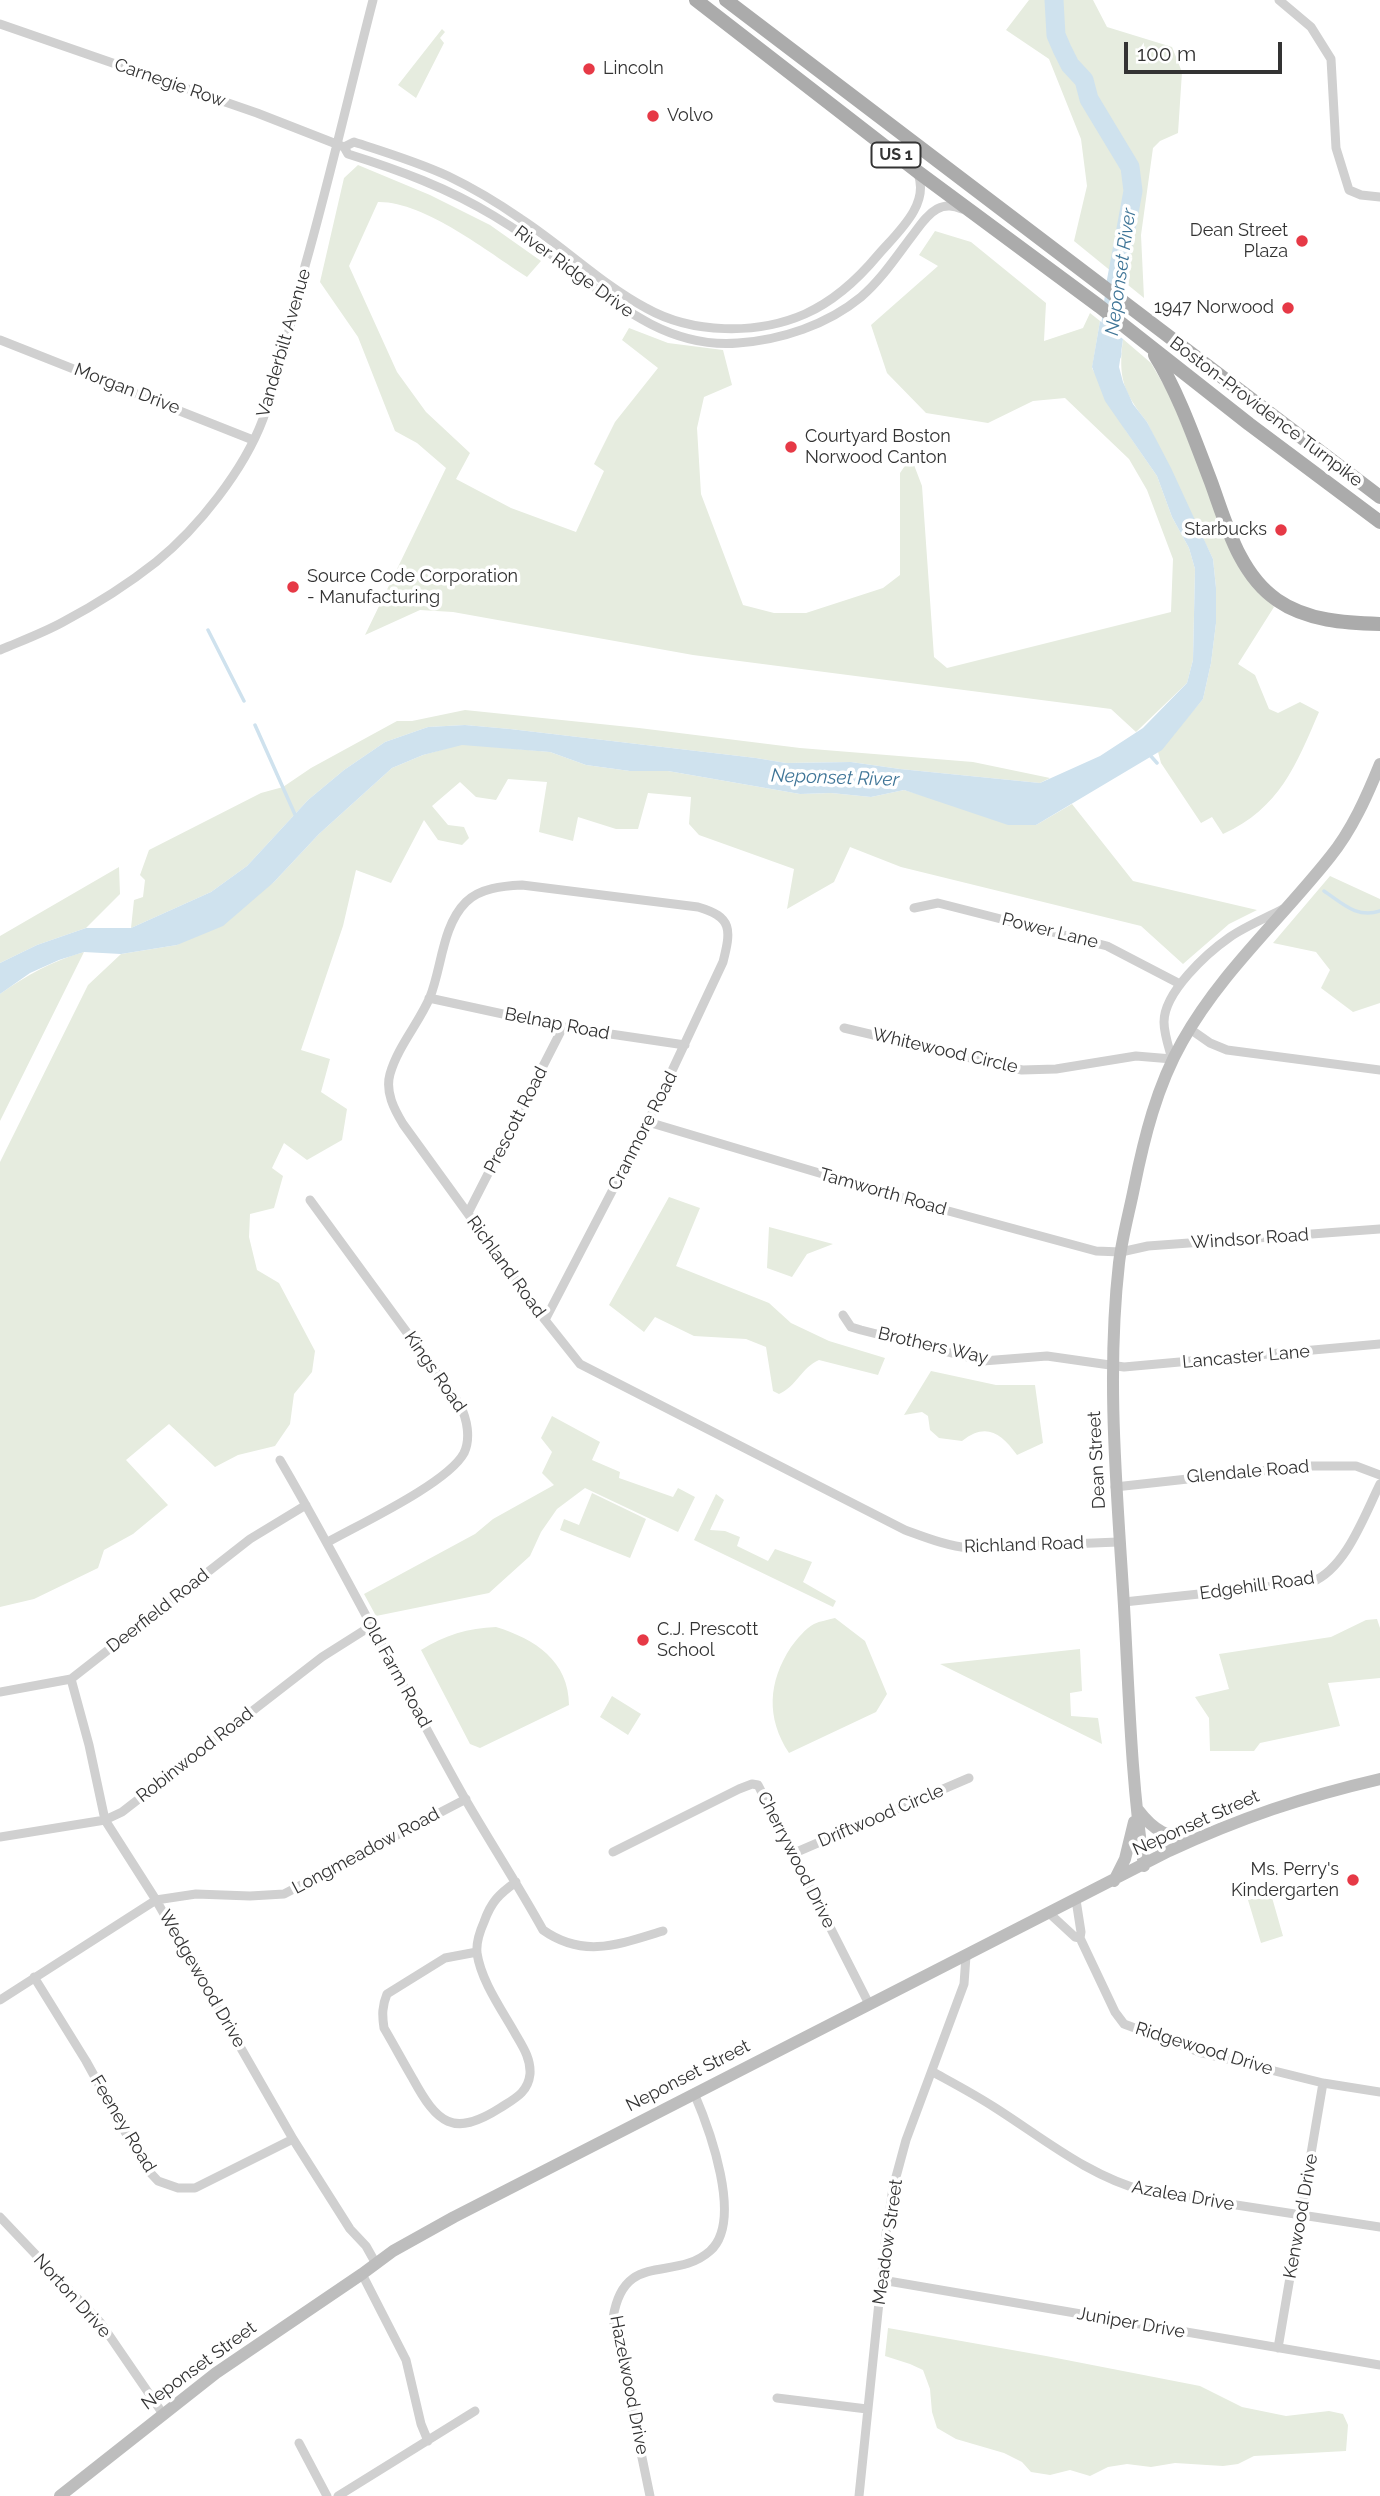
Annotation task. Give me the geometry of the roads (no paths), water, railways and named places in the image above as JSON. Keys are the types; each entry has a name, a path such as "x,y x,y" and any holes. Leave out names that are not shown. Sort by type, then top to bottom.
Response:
{"main road":[{"name":"Boston-Providence Turnpike","path":"696,0 1380,522"},
{"name":"Boston-Providence Turnpike","path":"726,0 1380,497"},
{"path":"1150,348 1170,381 1245,566 1277,600 1298,611 1328,620 1380,624"},
{"path":"1354,478 1374,481 1380,479"},
{"name":"Dean Street","path":"1144,1866 1136,1807 1112,1420 1112,1365 1121,1252 1151,1115 1172,1059 1224,979 1331,856 1359,811 1380,764"},
{"name":"Neponset Street","path":"61,2496 163,2414 241,2356 362,2274 375,2262 509,2188 1199,1838 1281,1805 1380,1779"},
{"path":"1136,1807 1149,1826 1161,1832 1182,1838 1199,1838"},
{"path":"1114,1881 1127,1852 1136,1807"}],"street":[{"name":"Vanderbilt Avenue","path":"0,650 61,623 104,598 156,562 181,539 212,503 253,440 272,389 341,146 373,0"},
{"path":"1279,0 1311,27 1331,59 1336,148 1349,190 1361,195 1380,197"},
{"name":"Carnegie Row","path":"0,24 257,113 341,146"},
{"name":"River Ridge Drive","path":"918,172 922,183 914,210 871,263 839,294 805,314 774,324 753,328 711,328 662,316 647,309 522,219 449,176 354,142 341,146 348,154 432,183 492,215 545,250 638,319 681,336 706,342 736,344 780,337 804,329 859,298 877,281 931,213 949,206 976,216"},
{"name":"Morgan Drive","path":"0,340 253,440"},
{"name":"Richland Road","path":"728,936 726,923 717,912 698,907 522,885 502,886 484,891 467,900 452,923 429,998 390,1074 392,1106 545,1320 580,1364 905,1530 934,1541 970,1548 1118,1542"},
{"name":"Power Lane","path":"914,908 938,903 1107,946 1180,984"},
{"name":"Dean Street","path":"1172,1059 1164,1022 1166,1009 1180,984 1204,958 1231,936 1287,907"},
{"name":"Cranmore Road","path":"545,1320 685,1045 723,962 728,936"},
{"name":"Belnap Road","path":"429,998 563,1027 685,1045"},
{"name":"Prescott Road","path":"468,1213 563,1027"},
{"name":"Whitewood Circle","path":"844,1028 1022,1070 1056,1069 1136,1056 1172,1059"},
{"path":"1190,1029 1210,1043 1227,1050 1380,1070"},
{"name":"Tamworth Road","path":"648,1122 1033,1236 1096,1251 1121,1252"},
{"name":"Kings Road","path":"310,1200 460,1405 467,1420 467,1443 452,1468 328,1542"},
{"name":"Windsor Road","path":"1121,1252 1148,1246 1380,1229"},
{"name":"Brothers Way","path":"843,1315 851,1327 983,1362 1047,1356 1112,1365"},
{"name":"Lancaster Lane","path":"1112,1365 1136,1367 1380,1344"},
{"name":"Old Farm Road","path":"280,1460 328,1542 370,1626 466,1799 543,1930 558,1941 583,1948 599,1947 663,1931"},
{"name":"Glendale Road","path":"1115,1487 1306,1466 1356,1466 1380,1475"},
{"name":"Edgehill Road","path":"1124,1602 1312,1582 1326,1577 1346,1551 1380,1484"},
{"name":"Deerfield Road","path":"0,1692 71,1679 250,1539 306,1505"},
{"name":"Robinwood Road","path":"0,1837 105,1820 122,1812 322,1657 370,1626"},
{"name":"Wedgewood Drive","path":"71,1679 105,1820 156,1900 293,2138 350,2229 366,2246 375,2262"},
{"name":"Driftwood Circle","path":"792,1853 969,1778"},
{"name":"Cherrywood Drive","path":"613,1852 752,1784 758,1785 869,2004"},
{"name":"Longmeadow Road","path":"0,2000 156,1900 196,1894 284,1894 466,1799"},
{"path":"477,1952 445,1958 387,1994 382,2015 384,2028 426,2103 442,2119 453,2123 465,2124 484,2118 521,2095 526,2089 530,2074 527,2056 484,1975 477,1952 489,1906 497,1895 516,1882"},
{"name":"Ridgewood Drive","path":"1076,1900 1080,1938 1115,2012 1124,2024 1202,2053 1323,2084 1380,2092"},
{"name":"Ridgewood Drive","path":"1049,1913 1075,1937 1080,1938"},
{"name":"Meadow Street","path":"859,2496 893,2188 906,2140 964,1983 966,1956"},
{"name":"Feeney Road","path":"34,1977 79,2049 144,2166 158,2181 178,2188 195,2188 293,2138"},
{"name":"Azalea Drive","path":"933,2072 993,2106 1069,2158 1118,2184 1145,2191 1380,2227"},
{"name":"Kenwood Drive","path":"1278,2348 1323,2084"},
{"name":"Hazelwood Drive","path":"650,2496 613,2318 615,2300 623,2287 635,2277 654,2269 691,2262 709,2253 718,2243 724,2227 725,2212 718,2168 708,2127 694,2093"},
{"name":"Norton Drive","path":"0,2217 100,2322 163,2414"},
{"path":"362,2274 406,2360 421,2424 428,2441"},
{"name":"Juniper Drive","path":"882,2280 1380,2365"},
{"path":"777,2398 867,2409"},
{"path":"338,2496 475,2411"},
{"path":"299,2443 327,2496"}],"water":[{"path":"1100,321 1123,339 1119,367 1123,382 1171,468 1213,559 1216,623 1203,699 1162,750 1036,825 1008,825 904,790 871,797 831,793 800,794 668,771 630,771 586,765 550,752 462,745 423,755 392,768 319,834 274,882 223,926 177,945 121,954 84,952 30,973 0,994 0,963 37,945 86,928 131,928 211,892 247,866 308,800 344,770 385,742 428,727 465,725 510,729 786,763 851,762 1040,783 1100,756 1143,728 1187,683 1193,660 1195,569 1189,548 1172,517 1157,476 1105,401 1092,367"}],"waterway":[{"name":"Neponset River","path":"1054,0 1056,35 1062,49 1070,65 1084,80 1089,99 1130,167 1133,191 1116,283 1110,331 1112,354"},
{"path":"208,630 244,701"},
{"path":"255,725 297,819"},
{"path":"1149,754 1157,763"},
{"path":"1324,891 1357,911 1380,911"}],"place":[{"name":"Lincoln","path":"589,69"},
{"name":"Volvo","path":"653,116"},
{"name":"Dean Street Plaza","path":"1302,241"},
{"name":"1947 Norwood","path":"1288,308"},
{"name":"Courtyard Boston Norwood Canton","path":"791,447"},
{"name":"Starbucks","path":"1281,530"},
{"name":"Source Code Corporation - Manufacturing","path":"293,587"},
{"name":"C.J. Prescott School","path":"643,1640"},
{"name":"Ms. Perry's Kindergarten","path":"1353,1880"}]}
